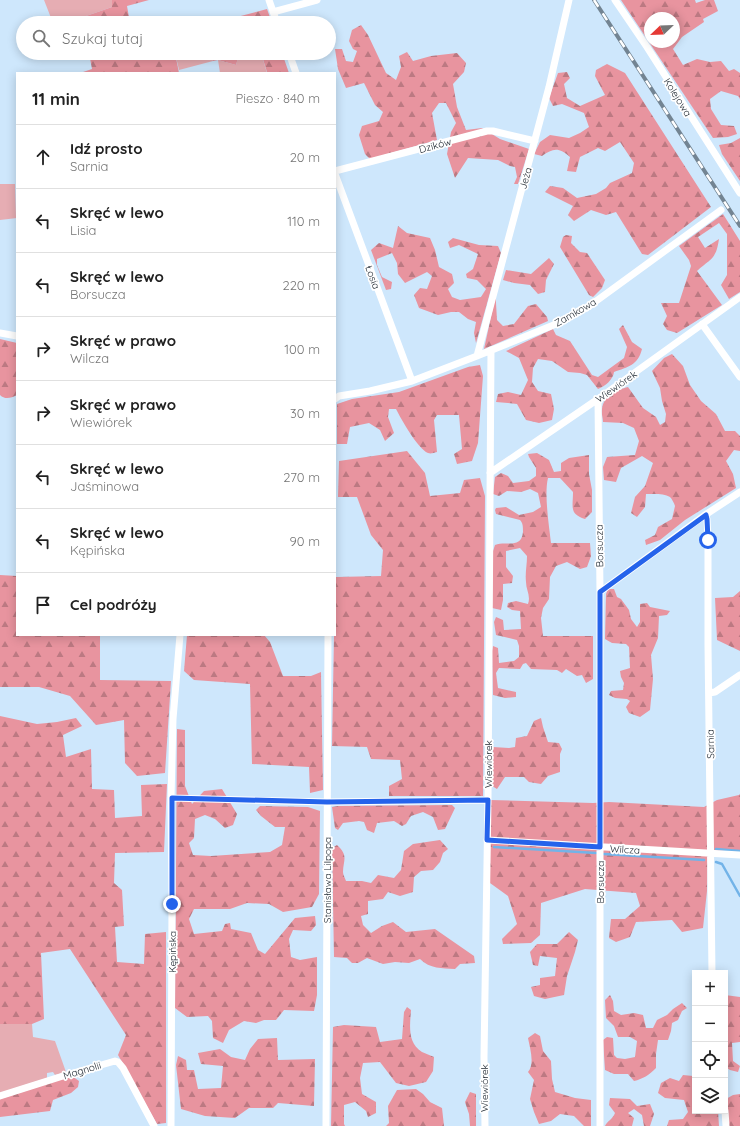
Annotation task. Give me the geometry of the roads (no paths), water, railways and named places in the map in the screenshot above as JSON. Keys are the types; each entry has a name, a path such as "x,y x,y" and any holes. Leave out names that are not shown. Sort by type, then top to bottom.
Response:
{"street":[{"path":"269,0 274,16"},
{"path":"273,12 317,0"},
{"name":"Jeża","path":"477,356 549,87 569,0"},
{"name":"Kolejowa","path":"615,0 647,47 740,194"},
{"path":"291,60 296,72"},
{"name":"Dzików","path":"336,173 488,131 534,141"},
{"name":"Łosia","path":"336,176 412,380"},
{"name":"Zamkowa","path":"412,380 477,356 561,322 588,307 721,210"},
{"name":"Wiewiórek","path":"490,473 598,399 740,297"},
{"path":"702,324 740,377"},
{"path":"0,333 16,336"},
{"name":"Wiewiórek","path":"484,1126 491,350"},
{"path":"336,398 339,396 370,391 412,380"},
{"name":"Borsucza","path":"598,399 600,592 600,1126"},
{"path":"600,592 740,492"},
{"name":"Sarnia","path":"706,515 708,540 712,970"},
{"name":"Kępińska","path":"171,1126 173,719 180,636"},
{"name":"Stanisława Lilpopa","path":"326,1126 328,636"},
{"path":"709,693 715,692 740,675"},
{"path":"172,798 327,802 488,800"},
{"name":"Wilcza","path":"487,840 740,855"},
{"name":"Magnolii","path":"0,1096 115,1061 118,1062 123,1068 154,1126"},
{"path":"725,1114 726,1126"}],"waterway":[{"path":"494,847 596,853"},
{"path":"716,849 740,851"},
{"path":"604,854 704,860"},
{"path":"716,862 722,864 740,896"}],"railway":[{"path":"594,0 740,226"}]}
